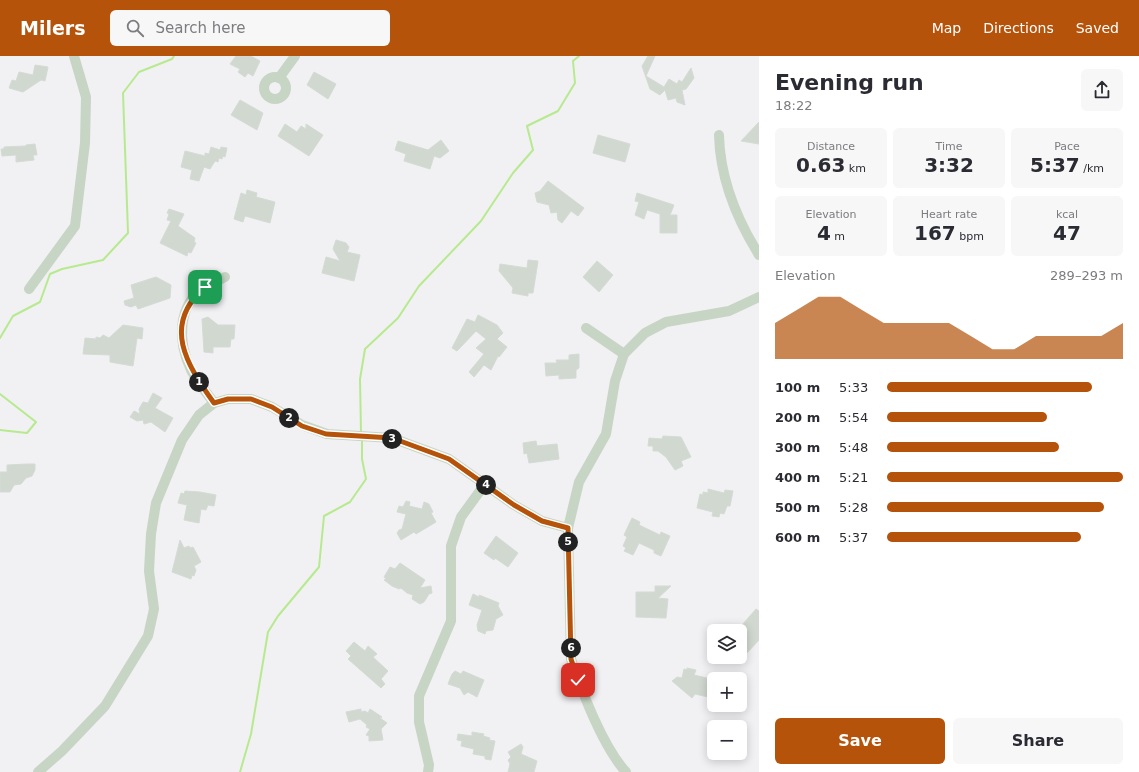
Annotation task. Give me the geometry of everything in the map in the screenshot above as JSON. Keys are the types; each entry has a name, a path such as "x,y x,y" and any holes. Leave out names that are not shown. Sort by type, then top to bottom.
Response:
{"street":[{"path":"29,289 75,226 85,143 86,97 74,56"},
{"path":"279,78 294,56"},
{"path":"720,135 720,156 728,193 743,230 759,255"},
{"path":"214,403 192,371 183,346 182,327 184,314 198,293 205,287 225,277"},
{"path":"626,772 612,754 578,680 571,659 568,528 579,482 606,434 615,381 624,354 645,333 666,322 729,311 759,297"},
{"path":"586,328 624,354"},
{"path":"38,772 62,751 105,706 148,636 154,609 149,571 151,534 156,503 182,440 199,415 214,403 228,399 251,399 272,407 302,426 326,434 392,438 449,459 542,521 568,528"},
{"path":"428,772 428,765 419,722 419,696 451,621 451,546 461,517 485,484"}],"building":[{"path":"236,56 251,56 260,61 253,76 248,73 245,77 238,72 240,69 230,64"},
{"path":"648,56 655,56 646,76 664,87 669,79 677,84 679,80 682,82 691,68 694,78 686,89 682,90 685,105 677,102 676,98 668,100 665,90 660,95 650,89 642,66"},
{"path":"35,65 48,67 45,81 41,80 23,92 9,88 12,80 16,81 19,72 33,75"},
{"path":"314,72 336,84 328,99 307,85"},
{"path":"240,100 263,113 257,130 231,115"},
{"path":"759,122 759,144 741,141"},
{"path":"285,124 297,132 301,126 306,129 306,124 323,135 309,156 278,136"},
{"path":"598,135 630,144 625,162 593,153"},
{"path":"441,140 449,151 440,158 434,156 430,169 404,161 406,154 395,150 398,141 428,150"},
{"path":"35,144 37,155 33,155 34,160 16,162 16,155 2,156 1,149 4,149 4,147"},
{"path":"211,147 220,150 221,147 227,148 225,157 223,156 222,159 219,158 218,162 215,161 210,169 204,167 199,181 190,179 192,170 181,167 185,151 205,156 205,153 209,154"},
{"path":"548,181 584,208 578,216 571,211 562,223 558,220 557,212 551,213 549,205 537,202 535,193 540,191"},
{"path":"247,190 257,193 256,197 275,202 270,223 245,216 243,222 234,219 241,193 246,195"},
{"path":"637,193 674,205 670,215 677,215 677,233 660,233 660,214 647,210 644,219 635,215 639,202 635,201"},
{"path":"169,209 184,214 178,226 195,238 194,242 196,243 191,253 188,252 187,256 160,243 171,221 167,220 169,214 167,213"},
{"path":"336,240 346,243 349,247 347,252 360,255 354,281 322,273 326,257 340,261 333,249"},
{"path":"528,260 538,261 533,293 528,293 528,296 512,293 513,288 499,271 500,264 527,268"},
{"path":"597,261 613,275 599,292 583,277"},
{"path":"156,277 171,285 170,298 138,309 136,305 131,307 125,305 124,301 134,298 131,285"},
{"path":"478,315 497,325 503,333 497,339 507,347 499,357 498,356 491,370 484,365 474,377 469,372 484,354 476,348 486,339 476,331 457,351 452,348 467,319 475,322"},
{"path":"208,317 218,325 235,325 234,339 231,339 230,347 213,347 213,353 204,352 202,319"},
{"path":"123,325 143,328 142,339 137,338 133,366 110,362 110,355 83,354 85,338 96,339 96,337 100,338 103,335 109,338"},
{"path":"579,354 579,368 576,370 576,378 559,379 559,375 546,376 545,363 557,363 556,360 569,360 569,355"},
{"path":"153,393 162,398 155,408 173,418 165,432 151,422 144,424 143,420 137,421 130,417 134,411 140,414 139,409 143,402 148,403"},
{"path":"663,436 681,437 691,457 681,461 683,466 675,470 666,457 658,451 653,451 653,446 648,446 649,438 662,439"},
{"path":"536,441 537,446 557,444 559,459 529,463 527,453 524,454 523,443"},
{"path":"35,464 35,470 32,476 26,478 21,484 14,485 10,492 0,492 0,472 7,472 7,465"},
{"path":"708,489 724,493 725,490 733,491 730,506 727,506 724,514 720,513 719,517 712,516 713,512 697,508 700,494 703,495 703,492 708,493"},
{"path":"185,491 216,495 214,506 208,505 206,510 201,509 199,523 184,520 187,505 178,503 181,493 184,494"},
{"path":"406,501 410,502 409,506 422,509 424,502 429,504 433,512 431,513 436,522 416,534 414,532 401,540 397,533 402,529 406,514 397,512 399,506 403,507"},
{"path":"632,518 640,522 639,525 660,535 661,532 670,536 661,556 654,553 654,550 639,543 633,555 624,551 626,548 623,546 627,537 624,535"},
{"path":"496,536 518,553 508,567 495,558 494,560 484,553"},
{"path":"180,540 184,548 189,546 190,548 193,547 201,562 194,566 196,570 191,579 172,572"},
{"path":"400,563 425,580 420,588 431,586 432,593 429,594 424,602 420,604 412,599 413,595 407,593 401,588 399,589 392,586 384,580 386,579 384,577 390,567 395,569"},
{"path":"655,586 671,586 658,598 668,599 666,618 636,617 636,592 655,592"},
{"path":"473,594 499,603 498,606 503,615 496,619 493,630 486,631 485,634 478,631 477,625 482,610 469,605"},
{"path":"756,609 759,611 759,640 747,653 748,630 747,624 743,624"},
{"path":"354,642 365,651 368,646 377,654 373,657 388,671 381,679 385,684 381,688 348,659 351,656 346,651"},
{"path":"687,668 696,670 694,675 707,678 707,697 695,694 692,698 672,681 677,677 682,678 684,669 687,670"},
{"path":"455,671 461,674 463,671 484,680 477,697 468,692 464,695 460,688 448,684 452,674"},
{"path":"361,709 361,712 365,711 368,713 370,709 382,717 380,718 387,723 381,729 383,740 369,741 369,736 366,735 370,729 366,727 367,725 360,719 349,722 346,712"},
{"path":"472,732 484,734 483,736 490,738 489,740 495,741 491,760 485,759 485,756 473,754 474,749 461,746 462,741 457,740 458,734 472,736"},
{"path":"521,744 523,747 521,754 537,761 534,772 508,772 510,764 508,760 511,757 508,752"}],"waterway":[{"path":"0,338 13,316 40,302 50,274 62,269 103,260 128,233 123,93 139,72 172,59 174,56"},
{"path":"361,432 360,379 365,349 398,318 419,286 481,221 513,173 533,150 527,126 558,111 575,83 573,61 579,56"},
{"path":"0,394 36,422 27,433 0,430"},
{"path":"240,772 251,734 268,632 278,616 319,567 324,516 350,502 366,479 362,459 362,439"}],"route":[{"path":"205,287 191,301 184,314 181,337 192,371 214,403 228,399 251,399 272,407 302,426 326,434 392,438 449,459 514,505 542,521 568,528 571,659 578,680"}]}
